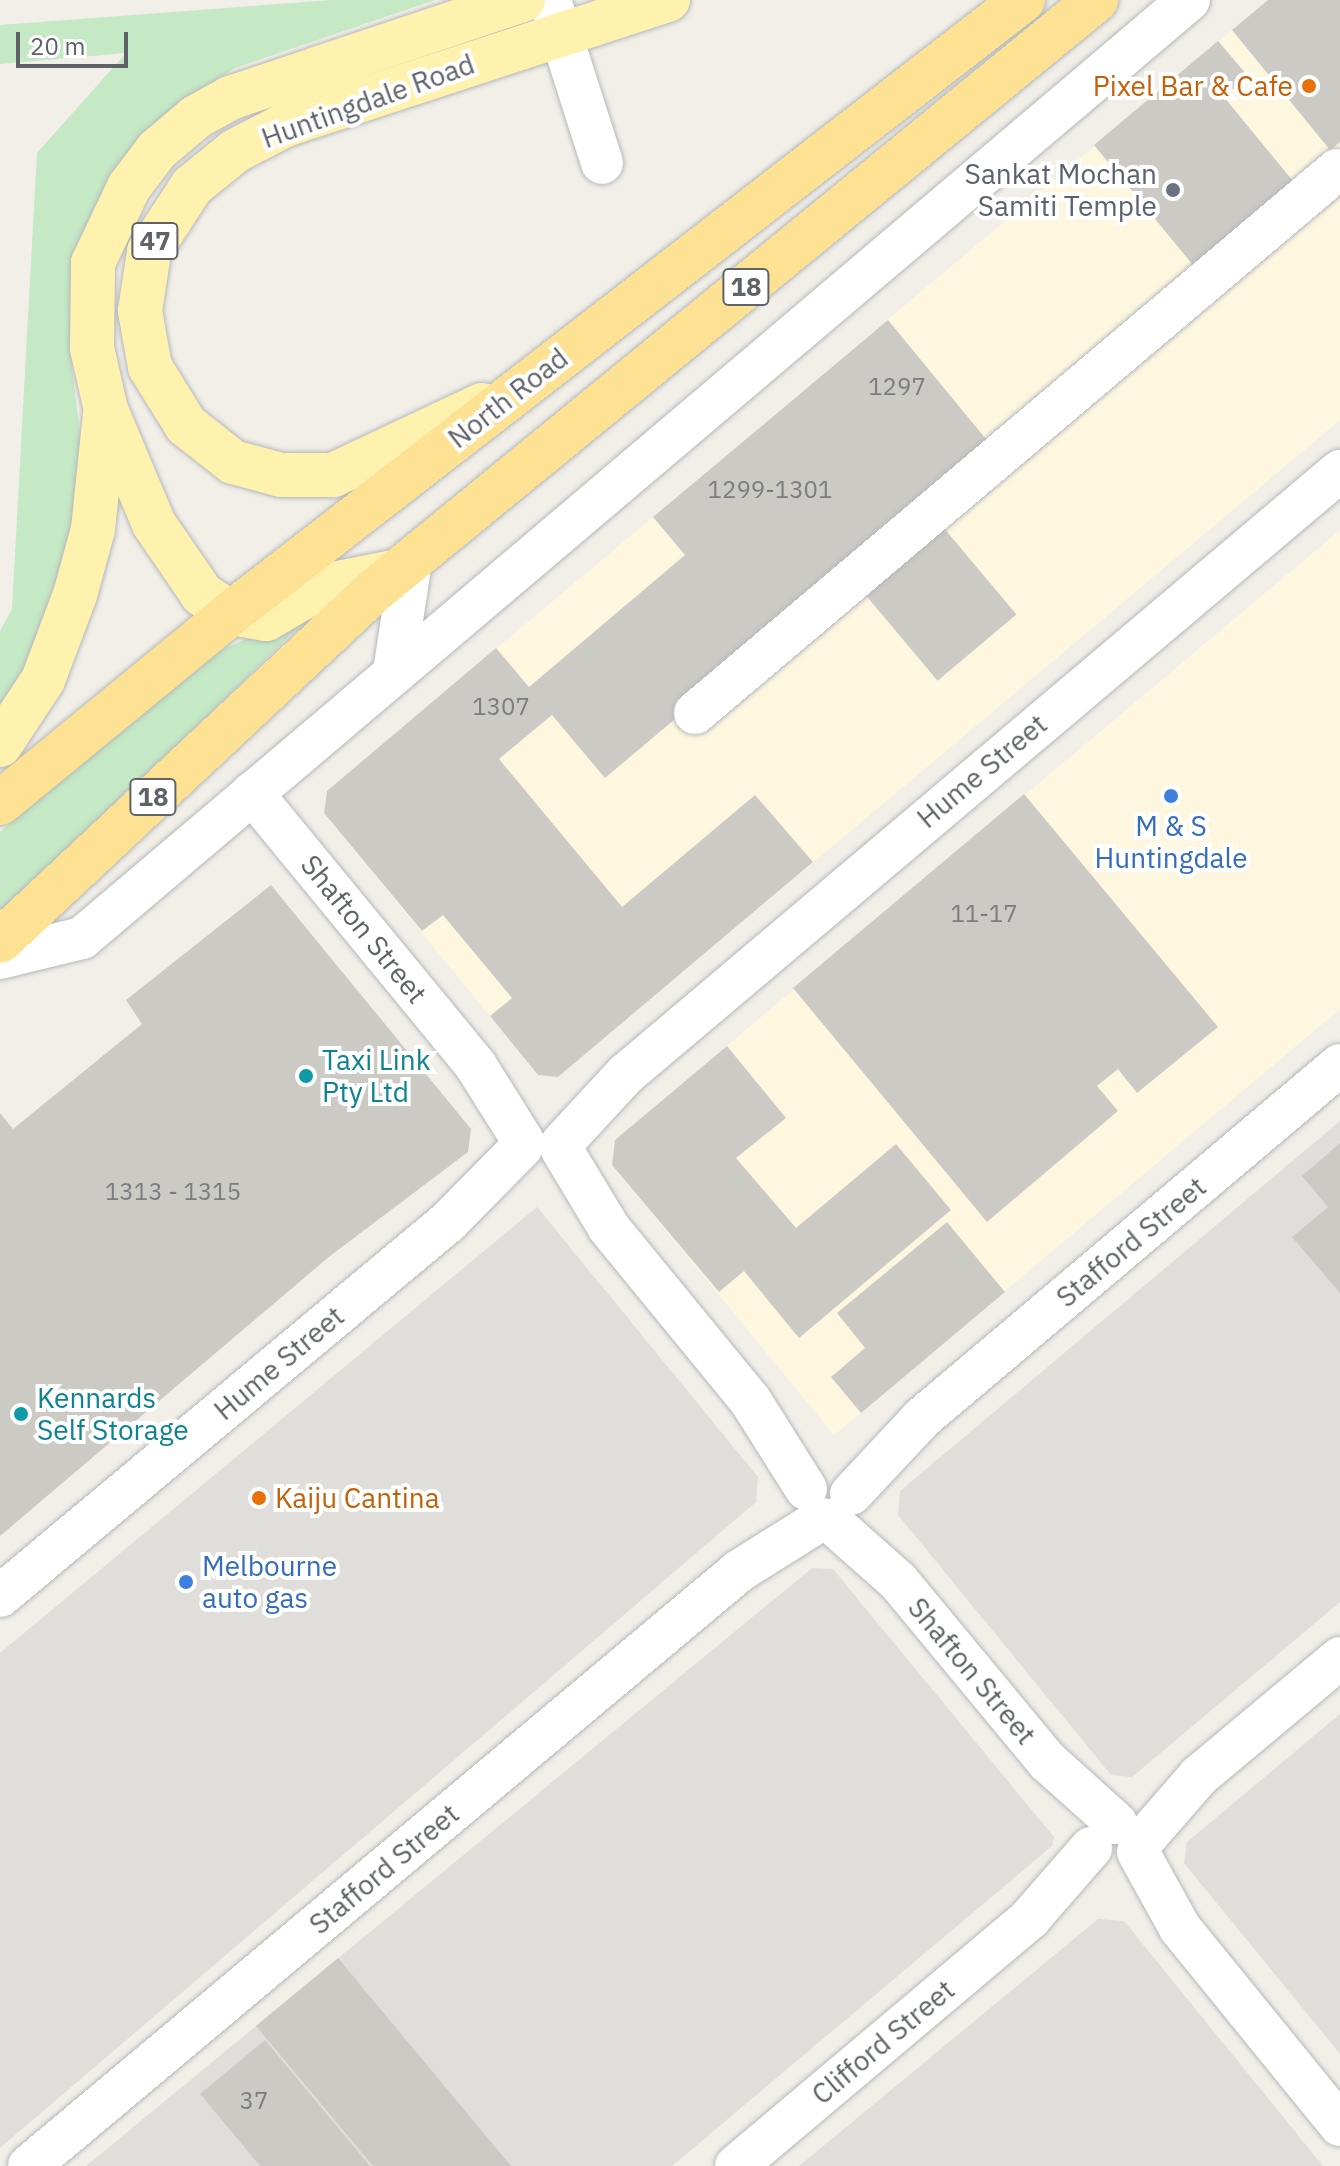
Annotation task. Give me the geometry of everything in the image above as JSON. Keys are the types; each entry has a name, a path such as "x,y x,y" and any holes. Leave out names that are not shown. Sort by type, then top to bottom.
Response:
{"highway":[{"name":"18","path":"0,941 304,651 1088,6"},
{"name":"North Road","path":"0,803 231,613 1011,10"}],"main road":[{"name":"Huntingdale Road","path":"231,613 202,594 165,543 106,410 92,348 93,263 129,187 157,150 230,98 523,0"},
{"name":"Huntingdale Road","path":"532,380 347,471 265,473 211,447 166,399 145,349 141,297 149,252 168,217 192,186 235,151 285,125 556,17 668,0"},
{"path":"0,745 43,680 83,570 106,410"},
{"path":"231,613 266,619 323,586 405,566"}],"street":[{"path":"0,958 82,938 1189,0"},
{"path":"556,17 602,163"},
{"path":"695,713 1339,170"},
{"name":"Hume Street","path":"0,1596 541,1146 1340,471"},
{"path":"394,672 405,566"},
{"name":"Shafton Street","path":"252,793 1047,1761 1338,2121"},
{"name":"Stafford Street","path":"29,2166 1340,1065"},
{"name":"Clifford Street","path":"736,2166 1340,1658"}],"shaded area":[{"path":"1268,0 1340,0 1340,420 558,1077 538,1075 324,813 327,791"},
{"path":"1340,530 1340,1009 834,1435 612,1165 615,1140"},
{"path":"1340,1121 1340,1602 1132,1777 1111,1775 898,1515 900,1491"},
{"path":"537,1207 758,1477 756,1502 0,2148 0,1653"},
{"path":"812,1568 833,1569 1054,1837 1052,1846 672,2166 86,2166"},
{"path":"1340,1714 1340,2054 1184,1863 1187,1842"},
{"path":"1098,1919 1124,1921 1323,2166 799,2166"}],"green space":[{"path":"332,0 435,0 235,68 173,109 74,287 71,359 82,452 73,541 29,665 0,709 0,631 12,609 37,153 126,53 0,64 0,25"},
{"path":"318,608 0,913 0,832 207,656"}],"building":[{"name":"Pixel Bar & Cafe","path":"1268,0 1340,0 1340,142 1330,150 1232,30"},
{"path":"1218,41 1248,76 1224,97 1302,192 1202,276 1094,145"},
{"path":"888,320 995,450 605,778 552,715 499,759 622,907 755,795 813,862 558,1077 538,1075 490,1016 512,998 443,915 422,931 324,813 327,791 496,648 529,687 685,555 653,517"},
{"path":"938,521 1016,614 938,681 859,587"},
{"path":"1024,794 1218,1027 1137,1093 1118,1069 1097,1086 1118,1111 987,1222 793,988"},
{"path":"271,885 471,1129 468,1152 330,1256 0,1536 0,1113 13,1129 142,1024 126,1000"},
{"path":"727,1046 786,1118 736,1158 796,1228 896,1144 951,1210 799,1338 744,1271 719,1292 612,1165 615,1140"},
{"path":"1340,1143 1340,1293 1292,1237 1328,1207 1302,1176"},
{"path":"947,1222 1005,1292 861,1413 831,1377 865,1348 837,1313"},
{"path":"338,1958 511,2166 373,2166 256,2026"},
{"path":"265,2040 370,2166 260,2166 200,2094"}],"place":[{"name":"Pixel Bar & Cafe","path":"1309,86"},
{"name":"Sankat Mochan Samiti Temple","path":"1173,190"},
{"name":"M & S Huntingdale","path":"1171,796"},
{"name":"Taxi Link Pty Ltd","path":"306,1076"},
{"name":"Kennards Self Storage","path":"21,1414"},
{"name":"Kaiju Cantina","path":"259,1498"},
{"name":"Melbourne auto gas","path":"186,1582"}]}
